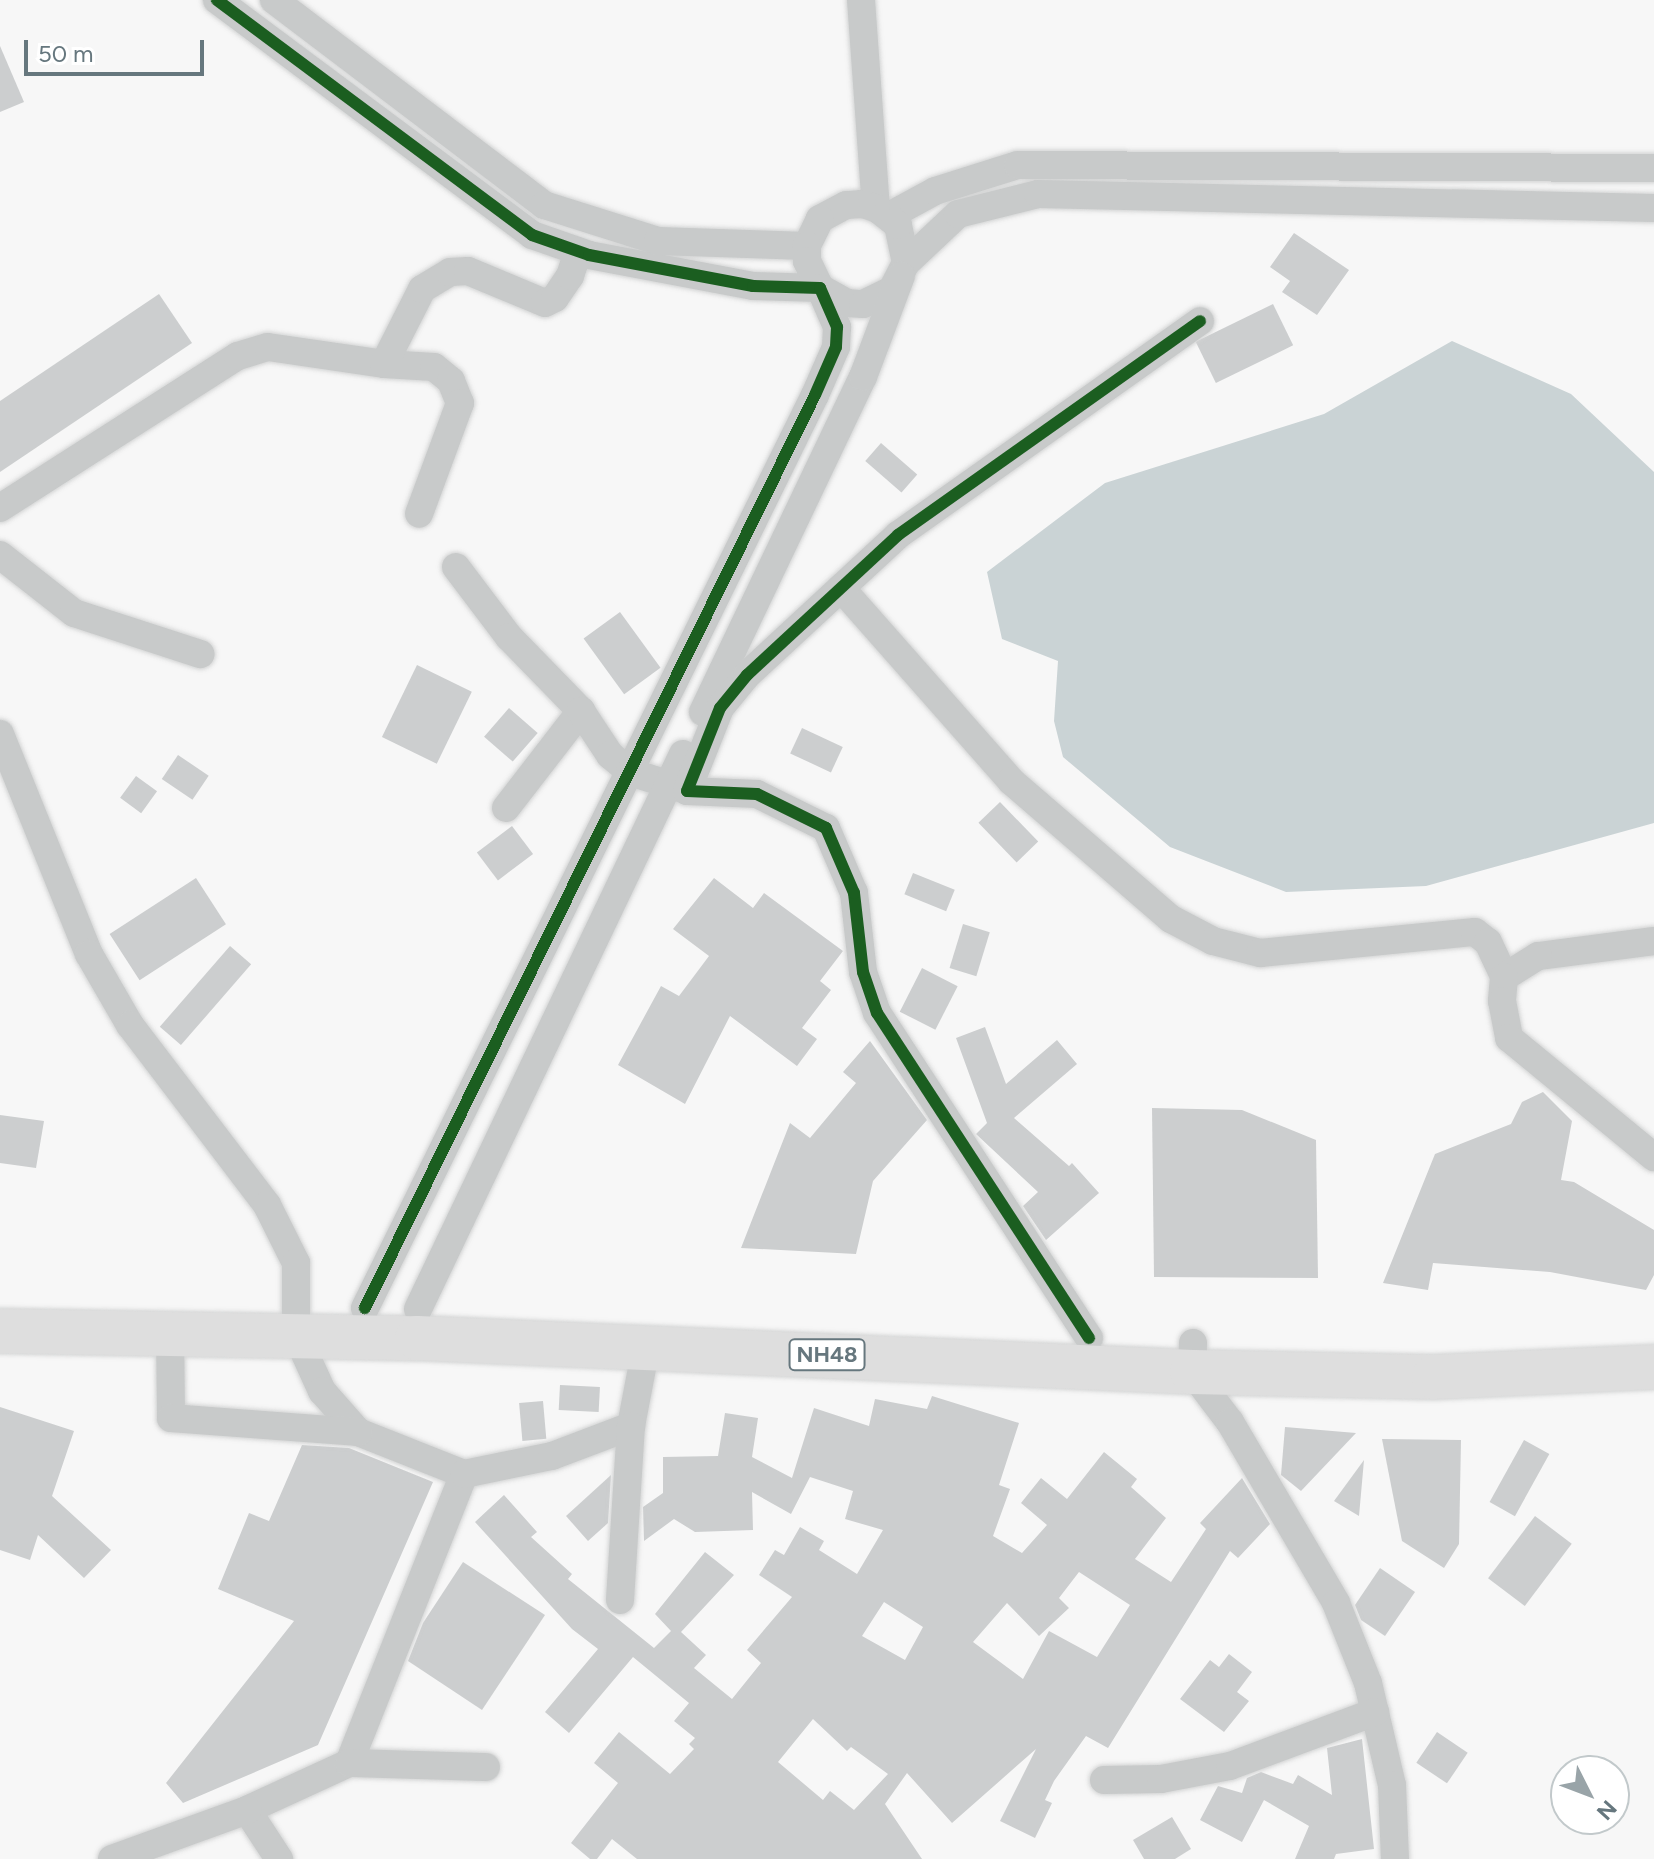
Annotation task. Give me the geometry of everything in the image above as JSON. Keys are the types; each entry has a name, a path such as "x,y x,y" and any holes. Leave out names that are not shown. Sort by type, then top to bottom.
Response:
{"highway":[{"name":"NH48","path":"0,1303 295,1320 646,1347 942,1346 1089,1338 1193,1358 1654,1338"},
{"name":"NH48","path":"0,1331 170,1332 295,1320 365,1308 418,1309 942,1346 1193,1358 1434,1377 1654,1367"}],"street":[{"path":"217,0 532,235 578,251 753,286 820,288 840,301 863,304 892,290 903,269 958,214 1038,194 1654,208"},
{"path":"274,0 544,205 658,241 807,246"},
{"path":"678,787 863,377 903,269 904,237 883,212 861,0"},
{"path":"365,1308 836,347 837,327 807,261 807,246 820,219 846,205 883,212 935,191 1018,165 1654,168"},
{"path":"384,364 422,289 450,272 468,271 545,303 555,298 570,276 578,251"},
{"path":"418,1309 720,708 747,675 898,535 1200,321"},
{"path":"0,508 238,356 268,347 384,364 434,367 451,381 460,403 419,514"},
{"path":"0,555 74,613 200,654"},
{"path":"456,567 509,637 581,711 610,755 630,772 678,787 757,794 826,828 854,893 863,972 877,1013 1089,1338"},
{"path":"841,588 1011,781 1171,919 1213,941 1260,953 1475,932 1488,942 1504,977 1502,1001 1509,1038 1654,1157"},
{"path":"506,808 581,711"},
{"path":"0,734 89,954 130,1025 267,1205 296,1263 295,1320 322,1391 358,1432"},
{"path":"1504,977 1538,956 1654,941"},
{"path":"170,1332 171,1418 358,1432 464,1474 552,1456 631,1426"},
{"path":"620,1600 631,1426 646,1347"},
{"path":"1193,1358 1336,1603 1375,1712 1392,1785 1395,1859"},
{"path":"349,1763 464,1474"},
{"path":"1104,1780 1161,1779 1230,1766 1375,1712"},
{"path":"112,1859 247,1810 349,1763 486,1767"},
{"path":"247,1810 279,1859"}],"shaded area":[{"path":"1452,341 1571,394 1654,472 1654,823 1426,886 1286,892 1170,847 1063,757 1054,721 1058,661 1002,639 987,572 1105,483 1324,414"}],"building":[{"path":"0,46 24,102 0,112"},
{"path":"1294,233 1349,270 1317,315 1282,292 1290,281 1270,267"},
{"path":"159,294 192,343 0,472 0,401"},
{"path":"1273,304 1293,345 1216,383 1196,342"},
{"path":"881,443 917,474 901,493 865,461"},
{"path":"620,612 661,668 624,694 584,638"},
{"path":"417,665 472,692 437,764 382,737"},
{"path":"509,708 538,733 513,762 484,737"},
{"path":"802,728 843,747 831,772 790,753"},
{"path":"178,755 209,776 192,800 162,779"},
{"path":"136,776 157,791 141,813 120,798"},
{"path":"1000,802 1038,842 1017,862 978,823"},
{"path":"512,826 533,854 498,880 477,852"},
{"path":"913,873 955,890 946,911 904,894"},
{"path":"196,878 226,924 140,980 110,934"},
{"path":"714,878 753,908 764,893 843,951 820,981 831,990 802,1028 817,1039 797,1066 730,1016 685,1104 618,1065 661,986 679,996 709,956 673,929"},
{"path":"963,924 990,932 976,976 950,968"},
{"path":"230,946 251,964 181,1045 160,1027"},
{"path":"922,968 958,986 935,1030 900,1012"},
{"path":"985,1027 1006,1084 1057,1040 1077,1064 1014,1118 1069,1166 1072,1163 1099,1193 1046,1240 1023,1206 1038,1192 976,1134 987,1123 956,1038"},
{"path":"870,1041 927,1120 873,1181 856,1254 741,1248 790,1123 810,1138 856,1083 843,1072"},
{"path":"1543,1092 1572,1121 1561,1180 1574,1182 1654,1230 1654,1275 1646,1290 1550,1272 1433,1263 1428,1290 1383,1283 1435,1154 1511,1124 1522,1102"},
{"path":"1152,1108 1242,1110 1316,1140 1318,1278 1154,1277"},
{"path":"0,1115 44,1121 36,1168 0,1163"},
{"path":"560,1385 600,1387 599,1412 559,1410"},
{"path":"932,1396 1019,1423 999,1485 1010,1489 993,1536 1022,1553 1047,1525 1021,1503 1041,1478 1067,1499 1104,1452 1137,1479 1131,1487 1166,1518 1135,1559 1171,1582 1206,1529 1200,1523 1242,1478 1270,1524 1238,1558 1230,1551 1108,1748 1086,1736 1054,1781 1045,1800 1052,1803 1035,1838 1000,1821 1036,1749 952,1823 907,1773 885,1804 922,1859 637,1859 612,1839 597,1859 590,1859 571,1843 618,1783 594,1763 619,1732 670,1774 694,1749 689,1744 695,1738 674,1721 689,1703 633,1657 569,1733 545,1712 598,1649 572,1629 475,1522 504,1495 537,1532 531,1537 572,1574 568,1579 654,1648 671,1631 655,1614 705,1552 734,1575 681,1632 706,1655 694,1668 732,1699 761,1663 747,1650 792,1597 759,1575 775,1550 784,1555 800,1527 824,1541 819,1550 857,1574 883,1530 845,1519 853,1491 810,1477 791,1514 752,1492 753,1530 695,1532 674,1519 644,1541 643,1507 663,1493 663,1457 718,1456 725,1413 758,1418 752,1457 792,1478 814,1408 869,1426 875,1399 927,1409","holes":["1079,1572 1130,1605 1097,1657 1049,1631 1023,1679 973,1642 1007,1603 1039,1636 1069,1608 1059,1598","884,1602 923,1627 905,1660 862,1636","813,1719 847,1751 851,1747 888,1774 854,1810 830,1791 823,1800 778,1762"]},
{"path":"543,1401 546,1439 522,1441 519,1403"},
{"path":"0,1407 74,1431 52,1496 111,1550 84,1578 38,1535 30,1560 0,1550"},
{"path":"1285,1427 1356,1433 1301,1491 1281,1475"},
{"path":"1382,1439 1461,1440 1459,1544 1444,1568 1402,1541"},
{"path":"1524,1440 1549,1454 1515,1516 1490,1502"},
{"path":"302,1445 349,1448 433,1482 318,1745 183,1803 166,1783 294,1621 218,1589 249,1513 269,1521"},
{"path":"1364,1460 1359,1516 1334,1501"},
{"path":"611,1475 608,1523 588,1541 566,1516"},
{"path":"1535,1516 1572,1544 1525,1606 1488,1578"},
{"path":"463,1562 545,1615 482,1710 408,1661 423,1623"},
{"path":"1380,1568 1415,1592 1385,1636 1361,1620 1355,1605"},
{"path":"1229,1654 1252,1672 1237,1692 1249,1701 1224,1732 1180,1699 1210,1660 1219,1667"},
{"path":"1437,1732 1468,1753 1447,1783 1416,1763"},
{"path":"1362,1739 1374,1849 1336,1854 1334,1859 1295,1859 1309,1826 1264,1800 1242,1842 1200,1820 1218,1786 1242,1793 1247,1778 1261,1772 1293,1784 1298,1775 1332,1795 1327,1748"},
{"path":"1172,1817 1191,1849 1175,1859 1144,1859 1133,1840"}],"cycle path":[{"path":"217,0 532,235 589,255 753,286 820,288 837,327 836,347 815,395 365,1308"},
{"path":"1089,1338 877,1013 863,972 854,893 826,828 757,794 687,791 720,708 747,675 898,535 1200,321"}]}
